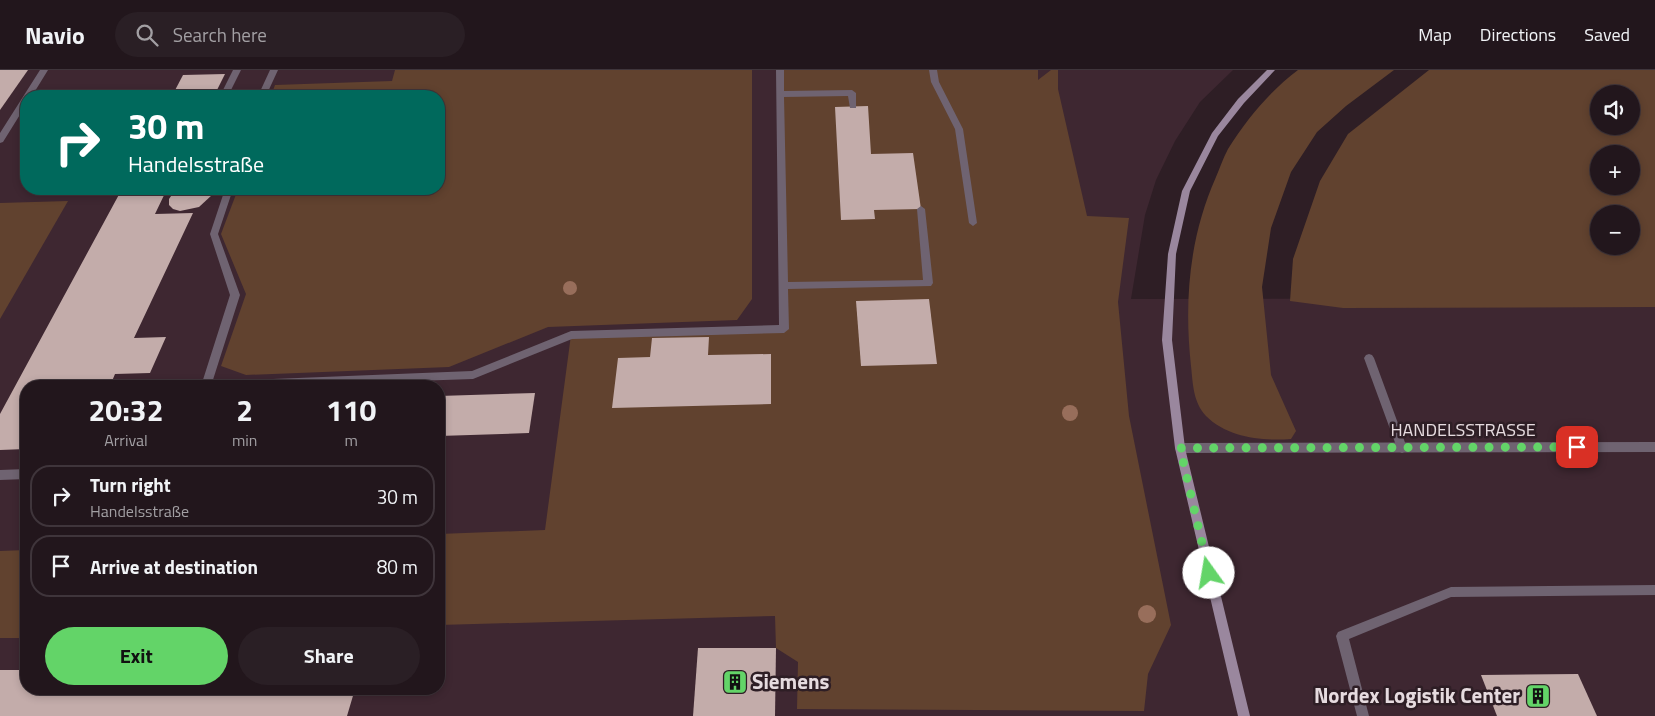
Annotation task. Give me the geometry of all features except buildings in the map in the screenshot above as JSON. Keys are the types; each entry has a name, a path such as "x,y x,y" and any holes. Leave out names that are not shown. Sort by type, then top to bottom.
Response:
{"street":[{"path":"31,90 44,70"},
{"path":"227,90 237,70"},
{"path":"265,90 274,70"},
{"path":"348,380 474,375 572,335 784,329 780,70"},
{"path":"933,70 935,82 959,130 973,223"},
{"path":"1244,716 1180,448 1167,340 1172,254 1186,191 1215,135 1241,101 1271,70"},
{"path":"780,94 852,93 853,106"},
{"path":"0,140 20,108"},
{"path":"208,380 235,295 214,234 228,195"},
{"path":"783,286 928,282 921,209"},
{"path":"1369,358 1402,448"},
{"name":"HANDELSSTRASSE","path":"1180,448 1655,447"},
{"path":"0,475 20,474"},
{"path":"1363,716 1342,636 1452,592 1655,590"}],"shaded area":[{"path":"0,70 1233,70 1200,102 1175,141 1156,180 1145,215 1131,299 1655,298 1655,716 0,716"},
{"path":"395,70 752,70 752,299 737,320 548,327 449,367 246,375 221,366 246,294 221,234 236,195 445,195 445,90 273,90 275,85 392,81"},
{"path":"780,70 1038,70 1038,80 1051,70 1058,70 1058,89 1087,216 1129,218 1118,302 1129,416 1171,625 1148,674 1144,711 797,709 798,662 776,648 775,616 445,625 445,534 545,530 571,335 784,329"},
{"path":"1298,70 1394,70 1346,106 1317,132 1291,172 1271,228 1262,287 1271,375 1296,431 1291,439 1246,437 1215,423 1202,411 1196,399 1193,386 1188,318 1194,246 1207,200 1228,149 1260,106"},
{"path":"1429,70 1655,70 1655,307 1343,308 1290,301 1293,259 1320,181 1348,134"},
{"path":"68,201 0,319 0,203"},
{"path":"20,550 20,638 0,638 0,551"}],"place":[{"name":"Siemens","path":"735,682"},
{"name":"Nordex Logistik Center","path":"1538,696"}],"route":[{"path":"1209,573 1180,448 1577,447"}]}
